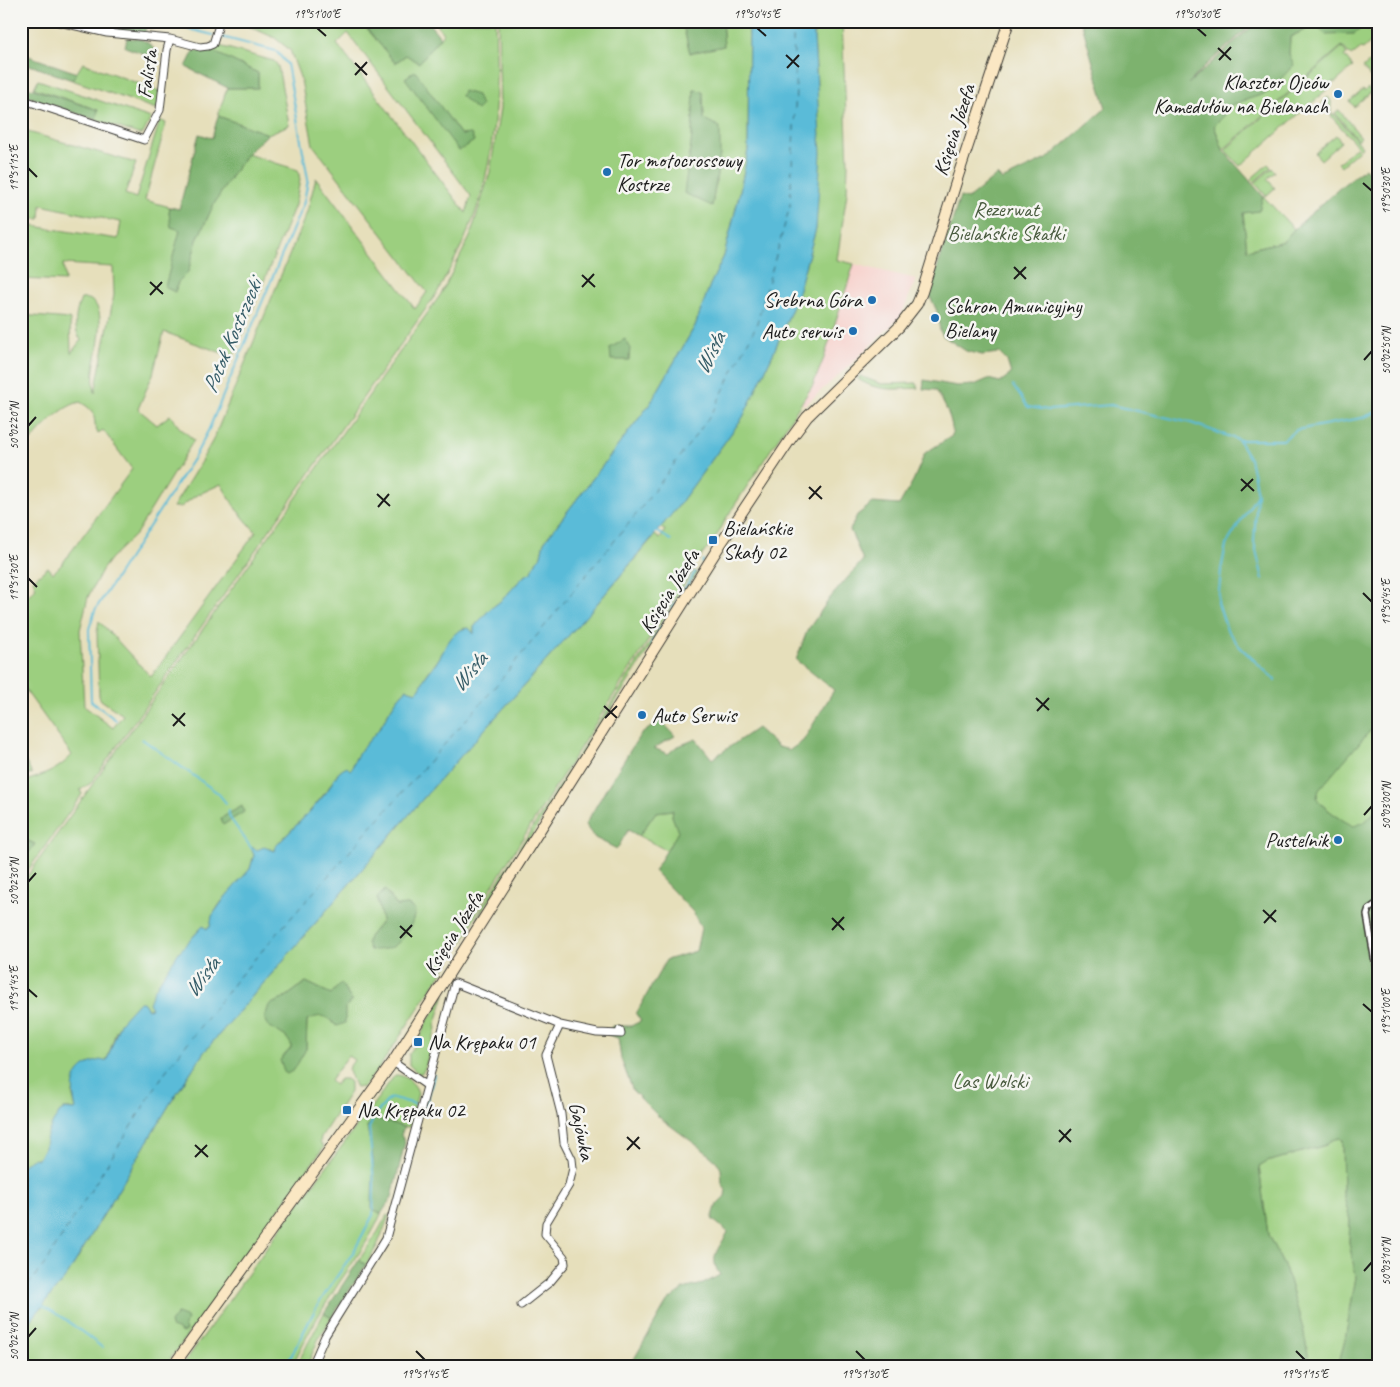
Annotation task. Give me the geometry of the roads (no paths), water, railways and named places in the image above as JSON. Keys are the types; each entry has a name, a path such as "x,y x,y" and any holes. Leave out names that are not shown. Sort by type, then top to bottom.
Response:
{"main road":[{"name":"Księcia Józefa","path":"173,1366 393,1062 720,545 785,446 807,417 899,327 916,304 922,292 1009,21"}],"street":[{"name":"Falista","path":"55,21 107,34 170,39 200,47 213,44 218,28"},
{"name":"Falista","path":"21,99 144,140 148,129 160,110 170,39"},
{"path":"1379,902 1369,909 1366,914 1379,986"},
{"name":"Księcia Józefa","path":"312,1366 325,1336 386,1238 455,983 560,1026"},
{"path":"560,1026 597,1033 621,1034 620,1030"},
{"name":"Gajówka","path":"521,1305 550,1282 564,1264 564,1257 545,1234 546,1223 569,1185 573,1168 572,1159 564,1143 561,1114 546,1055 560,1026"},
{"path":"393,1062 426,1085"}],"water":[{"name":"Wisła","path":"749,21 813,21 821,153 816,229 796,299 743,417 676,509 595,606 427,794 204,1052 171,1102 68,1274 21,1333 21,1166 34,1158 39,1158 45,1148 51,1127 63,1109 76,1109 73,1087 78,1072 88,1064 107,1060 120,1023 139,1002 143,1002 148,1009 152,1008 149,1003 154,990 179,952 203,926 207,929 210,927 212,916 226,896 250,869 254,855 251,848 253,847 257,850 264,847 275,851 276,846 325,794 339,772 347,767 350,770 352,769 360,751 381,726 403,693 407,689 416,692 420,689 426,676 453,635 469,628 474,634 474,627 489,610 502,600 523,577 532,572 537,560 541,556 544,542 650,404 695,326 710,285 724,256 748,150"}],"waterway":[{"name":"Potok Kostrzecki","path":"157,21 213,35"},
{"name":"Potok Kostrzecki","path":"116,720 91,701 89,629 95,610 195,456 209,429 304,202 308,179 287,64 276,51 218,36"},
{"path":"1013,386 1028,407 1049,410 1111,405 1191,423 1239,440 1283,440 1296,430 1362,418 1379,411"},
{"path":"1239,441 1250,459 1254,477 1257,495 1254,542 1263,579"},
{"path":"1257,495 1226,545 1221,570 1218,603 1227,630 1240,647 1275,680"},
{"path":"656,531 671,540"},
{"path":"651,644 695,572"},
{"name":"Potok Kostrzecki","path":"142,739 218,793 226,803"},
{"name":"Potok Kostrzecki","path":"228,811 230,818 252,849"},
{"path":"424,1106 426,1106 434,1075"},
{"path":"286,1366 317,1306 354,1251 373,1215 374,1184 369,1128 375,1115 389,1099 393,1098 415,1104"},
{"path":"42,1305 65,1319 103,1348"}],"place":[{"name":"Klasztor Ojców Kamedułów na Bielanach","path":"1338,94"},
{"name":"Tor motocrossowy Kostrze","path":"607,172"},
{"name":"Srebrna Góra","path":"872,300"},
{"name":"Schron Amunicyjny Bielany","path":"935,318"},
{"name":"Auto serwis","path":"853,331"},
{"name":"Bielańskie Skały 02","path":"713,540"},
{"name":"Auto Serwis","path":"642,715"},
{"name":"Pustelnik","path":"1338,840"},
{"name":"Na Krępaku 01","path":"418,1042"},
{"name":"Na Krępaku 02","path":"347,1110"}],"park label":[{"name":"Rezerwat Bielańskie Skałki","path":"1006,221"},
{"name":"Las Wolski","path":"990,1081"}]}
